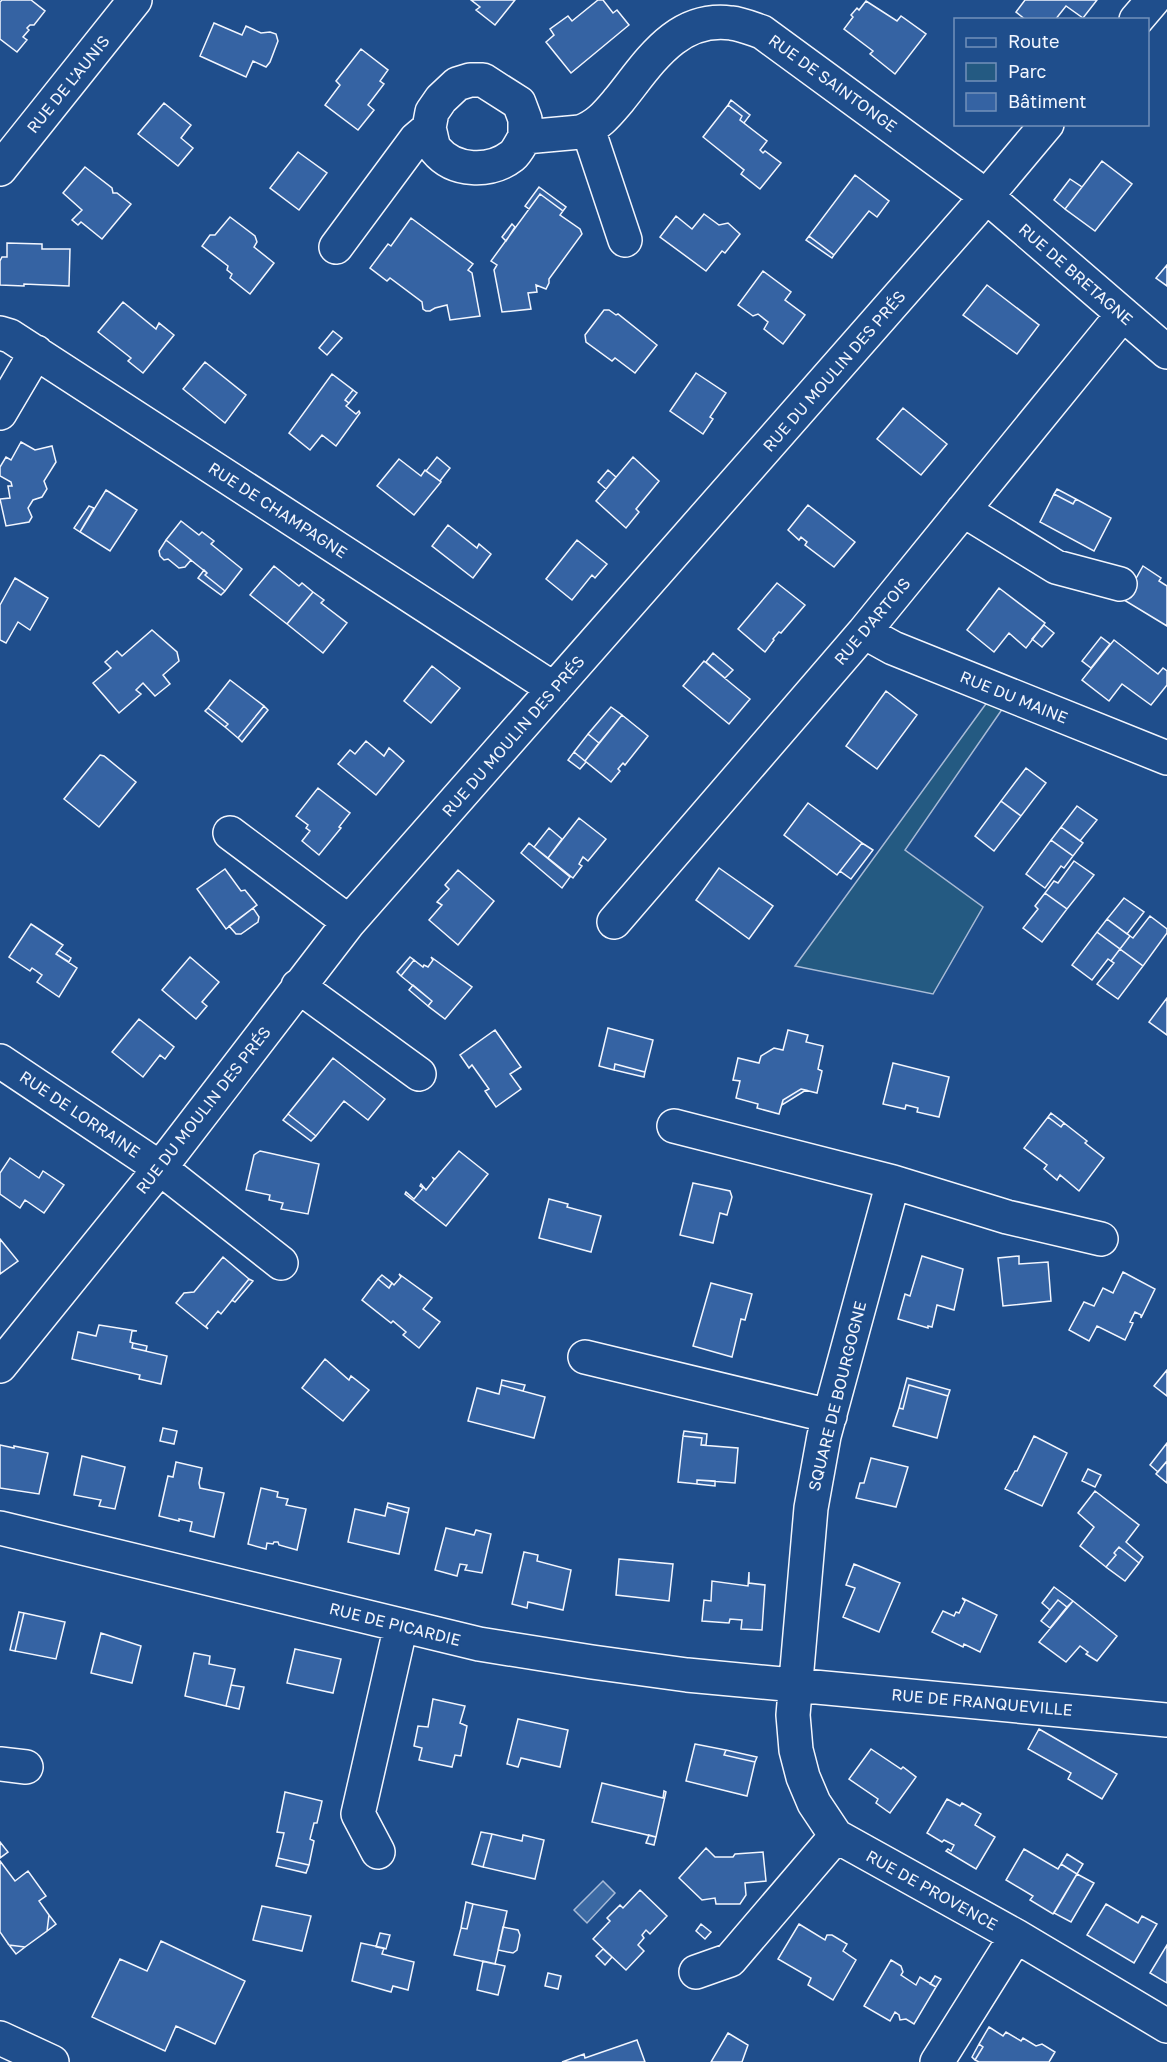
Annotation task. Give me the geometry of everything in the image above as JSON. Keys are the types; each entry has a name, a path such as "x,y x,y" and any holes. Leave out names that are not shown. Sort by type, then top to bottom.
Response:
{"street":[{"name":"RUE DE L'AUNIS","path":"0,169 135,0"},
{"path":"1138,18 1153,0"},
{"name":"RUE DE SAINTONGE","path":"588,129 603,119 662,46 684,30 712,23 731,22 762,32 986,196"},
{"path":"470,80 483,80 519,104 525,119 525,137 513,156 489,168 471,169 453,162 435,149 429,128 432,112 441,99 457,84 470,80"},
{"name":"RUE DU MOULIN DES PRÉS","path":"0,1366 160,1168 349,922 1045,126"},
{"path":"336,247 416,139 429,128"},
{"path":"525,137 588,129 625,240"},
{"name":"RUE DE BRETAGNE","path":"986,196 1167,352"},
{"name":"RUE D'ARTOIS","path":"614,922 864,632 1123,314"},
{"name":"RUE DE CHAMPAGNE","path":"0,333 10,336 36,352 554,689"},
{"path":"0,413 36,352"},
{"path":"963,510 1056,567 1120,584"},
{"name":"RUE DU MAINE","path":"864,632 893,648 1167,758"},
{"path":"230,833 349,922"},
{"path":"298,986 419,1074"},
{"name":"RUE DE LORRAINE","path":"0,1061 160,1168 281,1263"},
{"path":"674,1126 893,1182 1007,1217 1101,1239"},
{"name":"SQUARE DE BOURGOGNE","path":"797,1685 811,1508 830,1416 893,1182"},
{"path":"585,1357 830,1416"},
{"name":"RUE DE PICARDIE","path":"0,1528 479,1644 687,1675 797,1685"},
{"path":"378,1852 358,1814 401,1625"},
{"name":"RUE DE FRANQUEVILLE","path":"797,1685 1167,1720"},
{"name":"RUE DE PROVENCE","path":"797,1685 793,1715 796,1750 803,1777 814,1803 836,1836 1016,1936 1142,2009 1167,2026"},
{"path":"696,1972 730,1960 836,1836"},
{"path":"937,2062 1016,1936"},
{"path":"0,2038 52,2062"}],"green space":[{"path":"988,701 1003,708 905,850 983,907 933,994 795,966"}],"shaded area":[{"path":"603,1881 615,1893 587,1923 574,1910"}],"building":[{"path":"2,0 31,0 45,11 34,25 27,28 29,30 23,37 27,40 17,52 0,39 0,2"},
{"path":"471,0 515,0 495,25 476,10 480,7"},
{"path":"598,0 603,0 613,13 617,10 629,25 571,73 546,42 554,35 550,29 568,16 572,21"},
{"path":"1025,0 1097,0 1083,18 1066,6 1057,18 1024,18 1016,12"},
{"path":"866,1 897,21 901,16 926,34 895,74 870,54 873,51 844,29 853,17 851,15 857,8 859,10"},
{"path":"214,23 242,35 246,26 261,33 276,34 278,41 270,62 266,67 253,61 246,77 200,56"},
{"path":"361,49 388,70 380,81 384,84 368,105 374,110 358,130 325,105 340,85 336,81"},
{"path":"731,100 750,115 744,123 740,120 742,116 728,105"},
{"path":"164,103 191,125 181,138 193,148 178,166 138,134"},
{"path":"728,105 742,116 740,120 767,141 760,150 781,163 760,189 741,174 744,170 703,137"},
{"path":"298,152 327,173 299,210 270,188"},
{"path":"1102,161 1132,184 1095,231 1065,209"},
{"path":"85,167 112,188 113,193 117,193 131,204 102,239 81,222 78,225 72,220 82,210 63,193"},
{"path":"855,175 889,201 877,217 869,211 834,255 809,236"},
{"path":"1070,179 1082,187 1065,209 1054,200"},
{"path":"539,187 566,207 563,211 540,194 529,209 525,206"},
{"path":"540,194 563,211 560,215 580,229 582,234 549,279 546,289 536,285 537,292 528,293 531,309 502,312 494,270 497,265 491,261"},
{"path":"704,214 719,225 728,223 740,234 725,253 722,251 706,271 660,237 676,216 692,229"},
{"path":"230,217 255,236 257,242 254,247 274,263 250,294 230,278 232,274 227,270 228,266 202,246 210,235 215,235"},
{"path":"411,218 473,264 468,270 472,273 480,316 450,320 447,305 426,311 423,309 422,302 390,278 387,281 370,268 388,244 391,246"},
{"path":"512,224 515,227 506,241 502,237"},
{"path":"809,236 834,255 832,258 806,240"},
{"path":"7,243 42,244 42,249 70,249 69,286 0,285 0,261 2,257 7,257"},
{"path":"1167,265 1167,286 1156,278"},
{"path":"763,271 791,292 785,300 805,315 783,344 764,329 768,322 758,314 753,316 738,305"},
{"path":"987,285 1039,325 1017,354 963,315"},
{"path":"123,302 156,329 159,323 174,335 143,373 128,361 131,358 98,332"},
{"path":"604,310 618,314 657,345 635,373 615,358 612,361 586,342 585,335"},
{"path":"333,331 342,338 327,355 319,348"},
{"path":"205,362 246,395 225,423 183,389"},
{"path":"696,373 726,393 710,417 713,419 703,434 670,411"},
{"path":"332,374 353,390 345,400 349,403 346,406 356,414 359,411 360,413 336,446 322,435 310,450 289,433"},
{"path":"353,390 357,393 349,403 345,400"},
{"path":"903,408 947,444 921,475 877,439"},
{"path":"21,442 35,450 52,446 56,462 44,481 47,489 42,497 33,500 28,508 32,517 29,522 6,526 0,499 10,498 8,486 12,486 11,482 0,476 0,467 6,457 11,460"},
{"path":"437,457 450,468 440,481 426,471"},
{"path":"633,457 659,481 636,509 639,512 626,528 596,501"},
{"path":"399,459 421,476 425,470 441,482 414,515 377,486"},
{"path":"608,470 616,477 606,489 598,482"},
{"path":"1057,489 1076,499 1073,504 1054,494"},
{"path":"106,490 137,510 110,551 80,532"},
{"path":"1054,494 1073,504 1076,499 1111,518 1094,551 1040,522"},
{"path":"808,505 855,542 834,567 805,545 807,542 801,537 799,540 788,530"},
{"path":"89,506 94,508 80,532 74,528"},
{"path":"181,521 199,535 202,532 214,541 211,544 242,569 225,591 205,575 207,573 166,540"},
{"path":"448,525 477,548 479,544 491,554 473,578 432,546"},
{"path":"166,540 191,560 185,567 179,568 160,556 159,551"},
{"path":"577,540 607,564 595,578 592,575 572,600 546,579"},
{"path":"274,566 299,586 302,583 313,592 287,624 250,595"},
{"path":"1143,566 1161,578 1159,581 1167,586 1167,626 1124,600"},
{"path":"204,570 207,573 205,575 225,591 221,595 198,578"},
{"path":"15,578 48,598 30,630 18,622 6,643 0,640 0,605"},
{"path":"777,583 805,605 773,639 765,652 738,629"},
{"path":"999,588 1045,623 1026,648 1009,633 994,652 967,630"},
{"path":"313,592 324,600 321,603 347,623 323,653 287,624"},
{"path":"1044,625 1054,633 1042,647 1032,639"},
{"path":"152,630 177,652 179,661 163,675 170,684 155,696 143,683 136,690 141,694 119,713 93,683 111,668 105,662 117,651 122,656"},
{"path":"1101,637 1110,644 1091,668 1082,661"},
{"path":"1114,640 1158,674 1163,668 1167,671 1167,685 1151,705 1122,684 1109,701 1082,680"},
{"path":"713,653 733,670 725,678 706,662"},
{"path":"704,661 750,699 729,724 683,686"},
{"path":"432,666 460,688 431,723 404,701"},
{"path":"230,680 264,706 238,738 225,727 228,724 208,708"},
{"path":"886,691 917,715 877,769 846,746"},
{"path":"264,706 268,710 242,742 238,738"},
{"path":"611,707 622,715 599,743 588,734"},
{"path":"208,708 228,724 225,727 205,711"},
{"path":"622,715 648,736 625,765 623,763 618,769 620,771 611,782 585,761"},
{"path":"588,734 599,743 585,761 574,752"},
{"path":"366,741 384,756 389,748 404,761 376,795 338,764 350,750 355,754"},
{"path":"574,752 586,762 580,769 568,760"},
{"path":"100,755 136,782 99,827 64,799"},
{"path":"1026,768 1046,783 1021,816 1001,801"},
{"path":"318,788 350,813 319,855 302,841 310,831 306,828 308,825 296,816"},
{"path":"1001,801 1021,816 994,851 975,836"},
{"path":"808,803 862,843 837,875 784,835"},
{"path":"1077,806 1097,820 1080,841 1061,827"},
{"path":"579,818 606,839 588,861 583,857 579,864 582,866 573,878 548,858"},
{"path":"1061,827 1083,843 1073,856 1051,840"},
{"path":"549,828 562,839 548,858 534,847"},
{"path":"1051,840 1073,856 1064,868 1061,866 1045,888 1026,874"},
{"path":"529,843 570,877 562,888 521,853"},
{"path":"862,843 873,850 851,879 840,871"},
{"path":"1074,861 1094,875 1067,909 1045,893 1054,881 1058,883"},
{"path":"719,868 773,906 749,939 696,900"},
{"path":"225,869 241,891 245,890 257,905 226,929 197,889"},
{"path":"458,870 494,901 458,945 429,920 442,905 437,902 449,889 445,885"},
{"path":"1045,893 1067,909 1042,942 1023,928 1038,909 1035,906"},
{"path":"1124,898 1144,912 1127,934 1107,919"},
{"path":"253,908 259,917 258,922 241,934 236,934 229,926"},
{"path":"1150,916 1167,929 1167,933 1143,966 1120,949 1130,936 1133,938"},
{"path":"1107,919 1130,936 1120,949 1097,932"},
{"path":"31,924 63,945 56,954 77,968 59,997 37,982 42,975 32,968 30,971 9,957"},
{"path":"1097,932 1120,949 1111,961 1108,959 1092,980 1072,965"},
{"path":"1120,949 1143,966 1118,999 1097,984 1114,963 1111,961"},
{"path":"59,950 71,958 69,962 56,954"},
{"path":"190,957 219,982 202,1002 207,1006 196,1019 162,990"},
{"path":"410,957 414,960 401,976 397,972"},
{"path":"431,957 472,987 445,1019 428,1006 432,1001 401,976 414,960 423,967 424,965 428,967 433,960"},
{"path":"413,985 432,1001 428,1006 409,990"},
{"path":"1167,998 1167,1035 1149,1022"},
{"path":"139,1019 174,1047 165,1059 160,1055 143,1077 112,1052"},
{"path":"608,1028 653,1040 645,1072 615,1064 614,1070 599,1066"},
{"path":"495,1030 521,1067 510,1074 521,1089 496,1107 485,1091 489,1089 472,1065 469,1068 460,1055"},
{"path":"788,1030 808,1035 806,1042 823,1046 818,1069 822,1071 817,1093 801,1089 783,1100 779,1114 757,1108 758,1104 736,1098 740,1081 733,1080 738,1058 759,1063 761,1056 774,1048 783,1050"},
{"path":"333,1058 385,1099 368,1120 344,1101 316,1136 288,1114"},
{"path":"893,1063 949,1077 939,1117 917,1112 918,1108 906,1105 905,1109 883,1104"},
{"path":"615,1064 645,1072 644,1077 614,1070"},
{"path":"801,1089 806,1090 782,1105 783,1100"},
{"path":"1051,1113 1064,1123 1061,1127 1048,1117"},
{"path":"288,1114 316,1136 311,1141 283,1120"},
{"path":"1048,1117 1061,1127 1064,1123 1104,1158 1079,1191 1060,1175 1057,1180 1044,1169 1047,1165 1024,1148"},
{"path":"260,1151 319,1164 308,1214 281,1209 283,1203 269,1200 270,1195 246,1190 254,1155"},
{"path":"459,1151 488,1174 446,1226 405,1194 406,1192 414,1199 423,1188 421,1184 426,1190 434,1180 433,1178 435,1179"},
{"path":"10,1158 39,1178 43,1171 64,1185 44,1213 25,1200 20,1208 0,1194 0,1173"},
{"path":"693,1183 730,1191 732,1197 727,1215 720,1213 713,1243 680,1235"},
{"path":"549,1199 568,1204 567,1207 601,1216 591,1252 539,1238"},
{"path":"0,1239 18,1261 0,1274"},
{"path":"922,1256 963,1269 954,1310 937,1305 932,1327 928,1326 928,1328 898,1319 905,1294 910,1296"},
{"path":"1019,1256 1019,1264 1048,1262 1051,1301 1003,1306 998,1258"},
{"path":"223,1257 249,1279 221,1314 218,1311 206,1326 208,1329 176,1303 184,1293 194,1292"},
{"path":"1123,1272 1155,1289 1141,1318 1141,1315 1135,1312 1130,1322 1133,1323 1125,1340 1097,1326 1089,1341 1069,1330 1084,1302 1094,1306 1103,1288 1113,1293"},
{"path":"399,1274 432,1298 423,1309 440,1322 419,1348 403,1335 406,1332 393,1321 391,1323 362,1300 378,1279 389,1288 401,1277"},
{"path":"382,1275 392,1283 389,1288 378,1279"},
{"path":"249,1279 253,1281 235,1302 232,1300"},
{"path":"711,1283 752,1294 745,1320 741,1319 732,1357 693,1346"},
{"path":"99,1325 137,1331 132,1331 130,1342 133,1343 132,1348 167,1356 161,1384 139,1379 140,1375 72,1359 78,1332 96,1336"},
{"path":"133,1343 147,1346 146,1351 132,1348"},
{"path":"325,1359 349,1380 351,1376 369,1390 343,1421 302,1388"},
{"path":"1167,1370 1167,1396 1154,1386"},
{"path":"907,1378 950,1390 948,1396 909,1385 903,1409 899,1408"},
{"path":"502,1380 525,1385 523,1391 501,1385"},
{"path":"501,1385 545,1397 534,1438 468,1421 477,1388 499,1394"},
{"path":"909,1385 948,1396 937,1438 893,1426 899,1408 903,1409"},
{"path":"163,1428 177,1431 174,1444 160,1441"},
{"path":"684,1431 707,1434 706,1445 701,1445 702,1438 683,1436"},
{"path":"683,1436 702,1438 701,1445 738,1448 735,1483 697,1480 697,1484 678,1482"},
{"path":"1034,1436 1067,1453 1042,1506 1005,1489 1017,1471"},
{"path":"1167,1443 1167,1461 1158,1472 1150,1465"},
{"path":"0,1445 48,1453 39,1494 0,1488"},
{"path":"82,1456 125,1467 115,1509 99,1506 101,1500 74,1495"},
{"path":"871,1458 908,1467 896,1507 856,1498 860,1483 864,1483"},
{"path":"1167,1461 1167,1483 1156,1474"},
{"path":"176,1462 202,1468 200,1488 224,1493 214,1537 190,1531 192,1522 159,1516 168,1476 173,1477"},
{"path":"1088,1469 1101,1475 1095,1487 1082,1481"},
{"path":"697,1480 715,1481 715,1486 697,1484"},
{"path":"261,1488 278,1492 277,1497 288,1499 286,1505 306,1509 297,1550 279,1545 278,1542 267,1543 266,1549 248,1544"},
{"path":"1095,1491 1139,1525 1126,1542 1143,1557 1139,1563 1119,1547 1114,1553 1116,1555 1106,1567 1080,1546 1094,1527 1078,1513"},
{"path":"388,1503 409,1508 408,1513 387,1507"},
{"path":"387,1507 408,1513 399,1554 348,1542 355,1509 385,1516"},
{"path":"446,1528 474,1535 476,1530 491,1534 482,1573 465,1570 467,1565 460,1564 457,1576 435,1570"},
{"path":"1119,1547 1139,1563 1125,1581 1106,1567 1116,1555 1114,1553"},
{"path":"524,1552 538,1555 537,1561 571,1570 563,1610 528,1602 527,1608 512,1604"},
{"path":"619,1559 673,1564 669,1601 616,1595"},
{"path":"854,1564 900,1583 879,1632 843,1617 855,1588 846,1585"},
{"path":"749,1572 749,1583 765,1585 762,1630 741,1629 742,1620 730,1619 729,1623 702,1621 704,1600 711,1601 712,1581 748,1586"},
{"path":"1054,1587 1073,1601 1067,1607 1058,1600 1050,1610 1042,1603"},
{"path":"962,1598 997,1615 980,1652 964,1644 963,1647 932,1632 943,1611 954,1616 956,1612 959,1613 965,1601"},
{"path":"1058,1600 1067,1607 1050,1628 1041,1621"},
{"path":"1073,1601 1117,1636 1097,1661 1086,1654 1088,1652 1080,1646 1066,1662 1039,1642"},
{"path":"19,1612 24,1613 15,1651 10,1650"},
{"path":"24,1613 65,1622 56,1659 15,1651"},
{"path":"101,1633 141,1646 132,1683 91,1673"},
{"path":"295,1649 341,1659 333,1693 287,1683"},
{"path":"194,1653 210,1656 209,1664 235,1669 226,1706 185,1696"},
{"path":"231,1685 244,1687 239,1709 226,1706"},
{"path":"433,1699 465,1706 460,1723 467,1726 461,1756 455,1755 452,1767 419,1760 422,1748 414,1746 418,1726 428,1727"},
{"path":"518,1719 568,1730 560,1767 521,1758 518,1767 507,1764"},
{"path":"1039,1729 1117,1774 1102,1799 1068,1779 1071,1773 1028,1749"},
{"path":"695,1744 726,1750 724,1755 755,1762 747,1796 686,1781"},
{"path":"871,1749 916,1777 890,1813 876,1803 878,1799 849,1779"},
{"path":"726,1750 757,1757 755,1762 724,1755"},
{"path":"602,1783 663,1798 664,1791 666,1792 656,1837 592,1822"},
{"path":"285,1792 322,1801 317,1823 314,1823 310,1839 314,1841 309,1865 278,1858 284,1833 277,1832"},
{"path":"947,1799 960,1806 962,1803 981,1814 975,1825 995,1837 976,1869 946,1851 948,1849 951,1851 954,1845 944,1840 942,1842 927,1833"},
{"path":"481,1832 492,1834 483,1867 472,1864"},
{"path":"492,1834 522,1841 523,1835 544,1840 535,1879 483,1867"},
{"path":"649,1835 656,1837 654,1845 646,1843"},
{"path":"0,1842 8,1852 0,1858"},
{"path":"706,1848 715,1857 733,1857 735,1854 763,1852 766,1881 745,1883 746,1895 740,1904 716,1904 715,1898 702,1900 679,1878"},
{"path":"1024,1849 1058,1869 1061,1864 1077,1874 1053,1914 1030,1900 1033,1896 1006,1880"},
{"path":"1067,1854 1083,1864 1077,1874 1061,1864"},
{"path":"278,1858 309,1865 306,1873 276,1866"},
{"path":"0,1861 15,1881 28,1871 46,1896 39,1901 49,1915 47,1931 25,1947 9,1945 0,1932"},
{"path":"1077,1874 1094,1883 1071,1922 1054,1913"},
{"path":"640,1890 667,1916 650,1934 646,1930 642,1935 644,1938 638,1945 644,1951 626,1970 593,1939 610,1921 607,1918 620,1905 623,1908"},
{"path":"466,1902 473,1904 467,1929 461,1928"},
{"path":"473,1904 507,1911 495,1964 454,1955 461,1928 467,1929"},
{"path":"1106,1904 1138,1923 1142,1916 1157,1924 1134,1963 1087,1935"},
{"path":"262,1906 311,1916 302,1951 253,1940"},
{"path":"49,1915 56,1924 47,1931"},
{"path":"701,1924 711,1932 705,1939 696,1931"},
{"path":"799,1924 825,1940 827,1935 832,1935 847,1944 843,1951 856,1960 833,2000 808,1985 811,1978 778,1959"},
{"path":"503,1927 518,1930 520,1935 517,1950 513,1953 498,1950"},
{"path":"380,1933 390,1935 386,1949 376,1947"},
{"path":"161,1941 245,1981 215,2044 176,2026 165,2051 92,2017 120,1959 147,1971"},
{"path":"361,1943 384,1948 382,1954 414,1962 408,1990 393,1986 391,1992 352,1981"},
{"path":"9,1945 25,1947 16,1954"},
{"path":"1167,1945 1167,1983 1150,1973"},
{"path":"603,1949 612,1957 605,1965 596,1956"},
{"path":"891,1960 901,1966 903,1972 901,1975 916,1985 920,1977 936,1987 914,2024 906,2019 900,2020 899,2015 895,2012 890,2021 864,2006"},
{"path":"483,1961 505,1966 498,1995 477,1990"},
{"path":"548,1973 561,1976 558,1989 545,1986"},
{"path":"935,1976 941,1979 936,1987 930,1984"},
{"path":"989,2027 1003,2036 1006,2032 1021,2041 1023,2038 1036,2046 1042,2044 1055,2052 1049,2062 979,2062 975,2060 983,2047 979,2044"},
{"path":"728,2033 748,2045 742,2062 711,2062"},
{"path":"637,2040 645,2062 562,2062 584,2054 585,2058"},
{"path":"979,2044 983,2047 975,2060 972,2057"}]}
